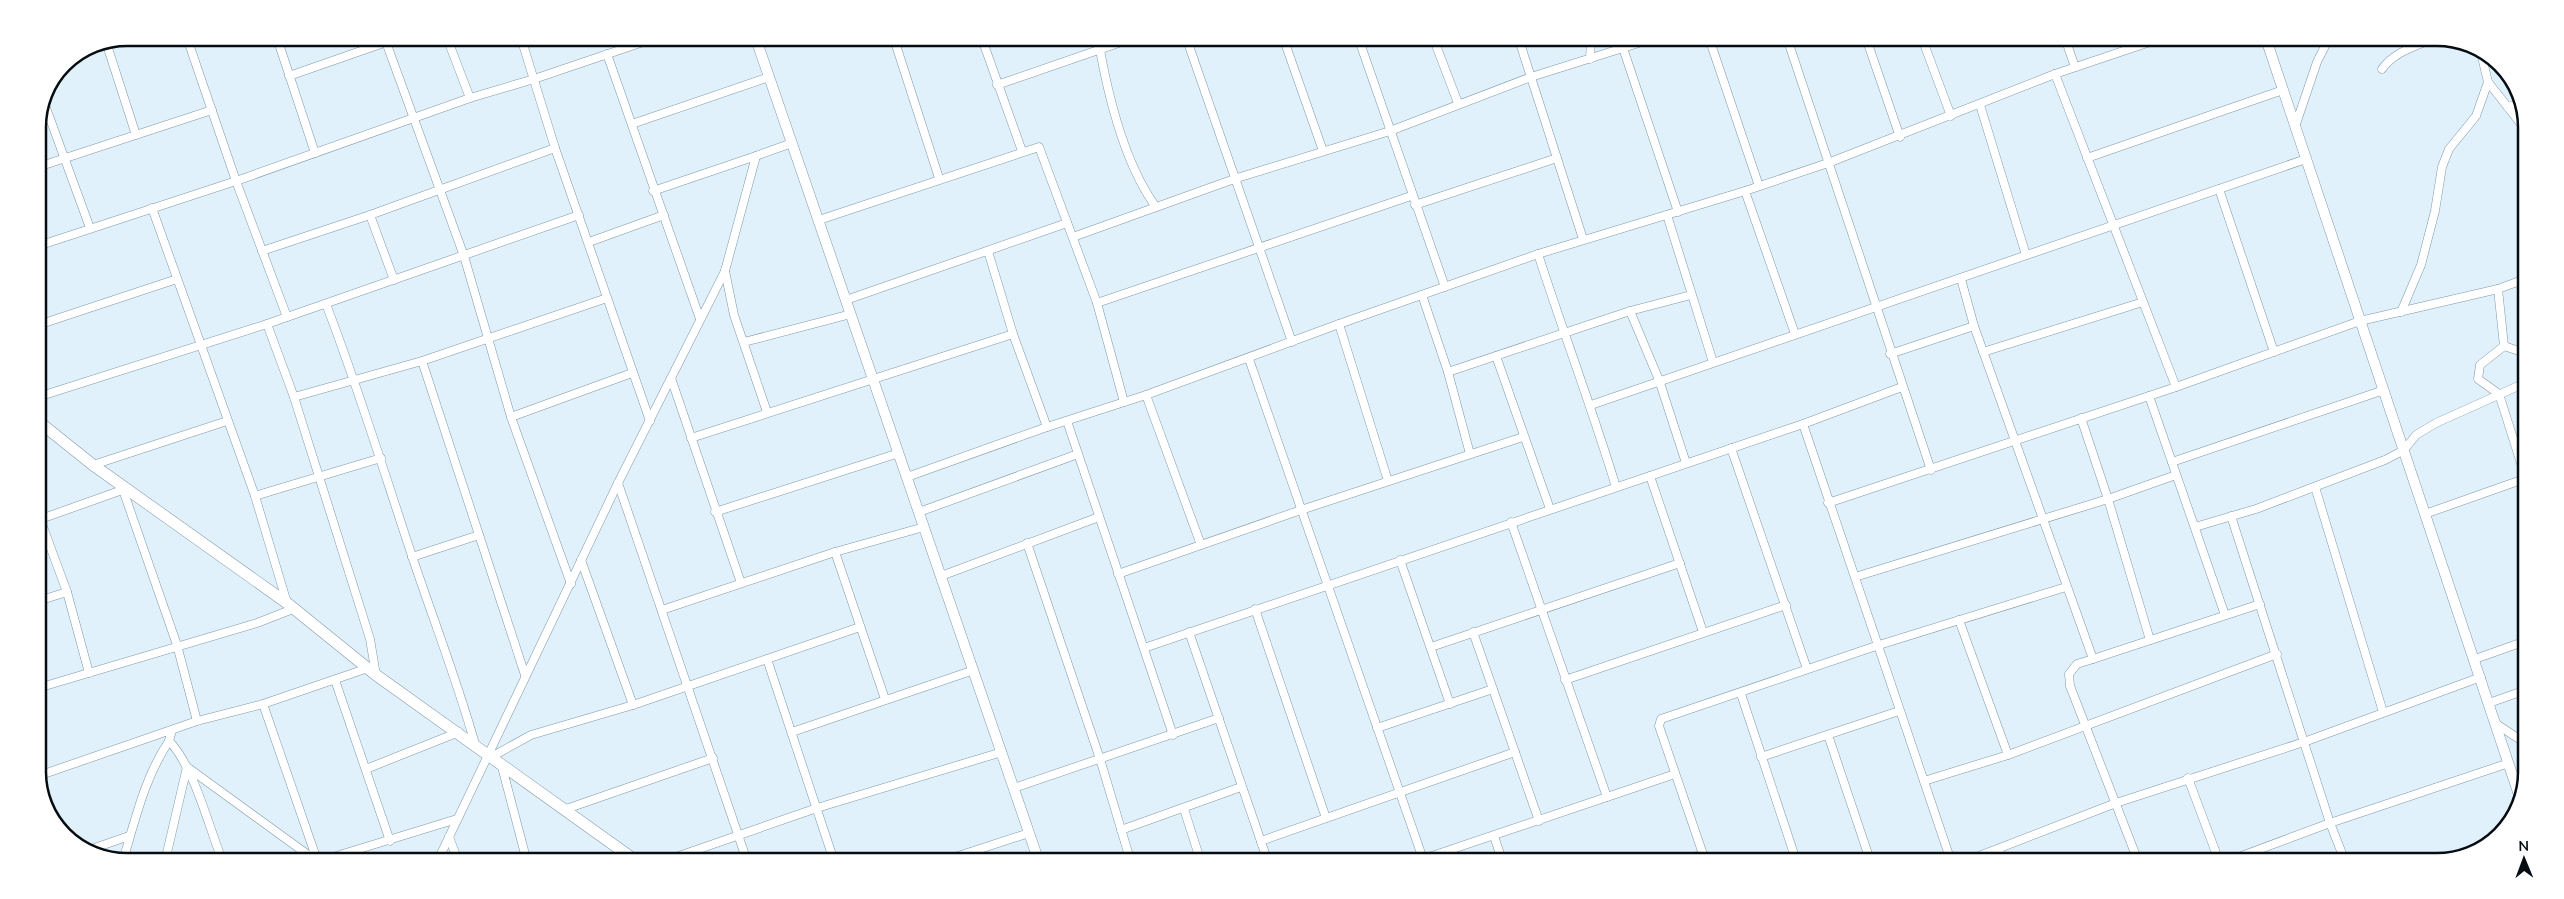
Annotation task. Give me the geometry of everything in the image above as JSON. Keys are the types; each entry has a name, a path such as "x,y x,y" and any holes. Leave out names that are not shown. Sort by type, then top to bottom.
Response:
{"main road":[{"path":"46,428 125,489 290,606 372,671 625,853"}],"street":[{"path":"190,46 236,181 287,317"},
{"path":"280,46 315,153"},
{"path":"289,76 375,46"},
{"path":"387,46 464,256 511,417 571,584"},
{"path":"450,46 470,98"},
{"path":"524,46 555,148 650,421"},
{"path":"46,243 236,181 470,98 534,79 630,46"},
{"path":"758,46 1036,853"},
{"path":"896,46 939,178"},
{"path":"984,46 1022,151"},
{"path":"997,85 1100,50 1105,46"},
{"path":"1188,46 1237,178 1292,342"},
{"path":"1286,46 1323,151"},
{"path":"1361,46 1411,196 1444,287"},
{"path":"1436,46 1458,103"},
{"path":"1521,46 1583,239"},
{"path":"1590,59 1591,46"},
{"path":"1073,236 1237,178 1390,131 1458,103 1531,77 1628,46"},
{"path":"1712,46 1759,186"},
{"path":"1790,46 1876,306 1890,354 1931,470"},
{"path":"1869,46 1900,137"},
{"path":"1925,46 1951,116"},
{"path":"2068,46 2075,67"},
{"path":"907,477 1047,427 1146,395 1538,254 1583,239 1667,216 1828,163 1900,137 2055,74 2138,46"},
{"path":"2268,46 2516,785"},
{"path":"2296,127 2317,62 2325,46"},
{"path":"2382,69 2390,60 2413,47"},
{"path":"1623,48 1678,212"},
{"path":"108,49 136,135"},
{"path":"1100,50 1104,73 1137,175 1156,207"},
{"path":"608,54 653,191 664,216 700,319"},
{"path":"2483,61 2488,82 2518,123"},
{"path":"2055,74 2176,387"},
{"path":"632,124 769,77"},
{"path":"2401,312 2421,265 2435,211 2442,167 2449,149 2476,116 2488,82"},
{"path":"2086,158 2283,90"},
{"path":"1980,105 2026,255"},
{"path":"2508,108 2514,106"},
{"path":"46,166 212,110"},
{"path":"48,113 90,228"},
{"path":"653,191 792,143"},
{"path":"819,220 1037,146 1040,148 1097,303 1124,402"},
{"path":"262,250 370,215 555,148"},
{"path":"441,853 457,819 494,757 525,675 571,584 618,483 725,271 756,156"},
{"path":"1415,205 1557,158"},
{"path":"1591,405 1659,380 1961,279 2306,159"},
{"path":"2219,189 2274,352"},
{"path":"1745,191 1795,334"},
{"path":"1097,303 1411,196"},
{"path":"46,686 177,645 257,623 290,606 255,496 152,208"},
{"path":"370,215 394,280"},
{"path":"46,394 267,324 579,215"},
{"path":"589,242 664,216"},
{"path":"1667,216 1713,362"},
{"path":"846,300 1067,223"},
{"path":"988,252 1013,334 1047,427"},
{"path":"1538,254 1564,335 1591,405 1616,487"},
{"path":"725,271 734,315 767,412"},
{"path":"46,321 177,279"},
{"path":"1961,279 1983,352 2093,658"},
{"path":"1828,504 1931,470 2014,439 2176,387 2360,321 2498,290 2518,282"},
{"path":"2498,290 2504,346"},
{"path":"1422,295 1448,372 1470,454"},
{"path":"1448,372 1564,335 1630,310 1691,295"},
{"path":"294,398 422,361 607,298"},
{"path":"1983,352 2143,302"},
{"path":"326,304 356,381 412,557 460,690 475,744"},
{"path":"1630,310 1659,380 1686,462"},
{"path":"744,342 851,314"},
{"path":"46,773 197,721 263,704 335,680 372,671 370,640 294,398 267,324"},
{"path":"1339,324 1388,481"},
{"path":"1890,354 1974,326"},
{"path":"691,438 1013,334"},
{"path":"2504,346 2518,351"},
{"path":"2504,346 2480,365 2478,379 2499,394 2518,454"},
{"path":"1496,356 1550,509"},
{"path":"1249,358 1326,586 1421,853"},
{"path":"422,361 525,675"},
{"path":"511,417 632,373"},
{"path":"672,378 715,512 741,583"},
{"path":"2195,528 2358,472 2404,450 2416,435 2518,386"},
{"path":"1144,648 1650,476 1686,462 1803,424 1902,387"},
{"path":"2172,462 2384,390"},
{"path":"1146,395 1201,545"},
{"path":"2149,396 2225,615"},
{"path":"2082,418 2150,640"},
{"path":"93,465 227,421"},
{"path":"1067,421 1172,735"},
{"path":"1803,424 1828,504 1879,645 1899,711 1950,853"},
{"path":"1118,574 1301,510 1524,437"},
{"path":"1731,448 1807,669"},
{"path":"715,512 899,453"},
{"path":"919,512 1078,454"},
{"path":"255,496 381,458"},
{"path":"1855,577 2108,499 2176,474"},
{"path":"1650,476 1703,632"},
{"path":"2425,514 2518,481"},
{"path":"618,483 744,853"},
{"path":"2315,487 2383,712"},
{"path":"46,517 125,489 177,645 197,721"},
{"path":"2231,516 2330,823 2342,853"},
{"path":"941,576 1099,517"},
{"path":"1511,522 1607,797"},
{"path":"662,610 835,552 924,527"},
{"path":"412,557 479,536"},
{"path":"46,537 67,592 89,673"},
{"path":"1027,543 1100,759 1128,853"},
{"path":"835,552 885,699"},
{"path":"581,560 633,705"},
{"path":"1400,560 1450,704"},
{"path":"1431,647 1680,563"},
{"path":"1703,853 1659,726 1659,720 1741,694 1879,645 2066,587"},
{"path":"46,599 67,592"},
{"path":"2135,853 2068,678 2072,669 2093,658 2260,604"},
{"path":"1565,680 1786,605"},
{"path":"1255,609 1326,818"},
{"path":"1959,620 2008,755"},
{"path":"494,757 532,734 633,705 860,627"},
{"path":"1189,632 1265,853"},
{"path":"1473,632 1539,821"},
{"path":"2474,659 2518,644"},
{"path":"1924,781 2008,755 2277,654"},
{"path":"767,660 831,853"},
{"path":"792,732 974,670"},
{"path":"1990,853 2116,802 2304,742 2481,677"},
{"path":"335,680 390,841"},
{"path":"1377,728 1493,689"},
{"path":"2489,704 2518,693"},
{"path":"1741,694 1794,853"},
{"path":"263,704 315,853"},
{"path":"1761,757 1899,711"},
{"path":"1014,788 1219,718"},
{"path":"2495,723 2518,738"},
{"path":"125,853 128,836 156,760 169,742 172,730"},
{"path":"366,769 459,732"},
{"path":"1828,735 1868,853"},
{"path":"169,742 179,751 187,767 219,853"},
{"path":"687,853 817,808 1002,752"},
{"path":"1261,841 1515,752"},
{"path":"494,757 524,853"},
{"path":"566,809 713,758"},
{"path":"2249,853 2330,823 2509,763"},
{"path":"167,853 187,767"},
{"path":"187,767 305,853"},
{"path":"1444,853 1675,774"},
{"path":"2188,778 2216,853"},
{"path":"1121,830 1241,787"},
{"path":"1184,809 1198,853"},
{"path":"347,853 457,819"},
{"path":"965,853 1029,833"},
{"path":"98,847 128,836"},
{"path":"1494,836 1500,853"},
{"path":"449,837 455,853"}]}
